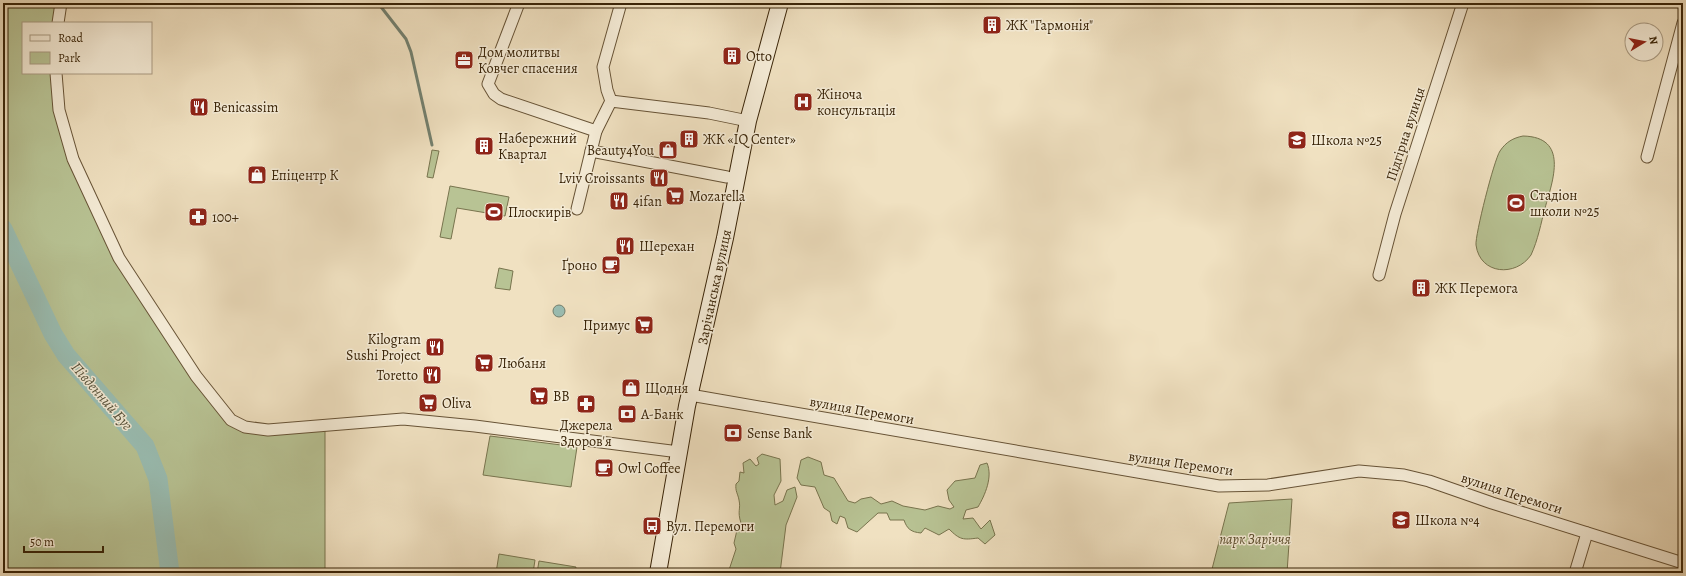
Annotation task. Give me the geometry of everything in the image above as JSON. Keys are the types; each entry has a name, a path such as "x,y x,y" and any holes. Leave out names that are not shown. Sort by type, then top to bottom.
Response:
{"street":[{"path":"58,22 60,3"},
{"path":"519,3 488,84 494,94 501,99 596,131"},
{"path":"577,209 596,131 611,102 607,90 603,67 621,3"},
{"name":"Зарічанська вулиця","path":"658,573 690,395 725,238 748,121 780,3"},
{"name":"Підгірна вулиця","path":"1379,275 1395,214 1463,3"},
{"path":"1647,157 1683,23"},
{"path":"56,74 60,115 74,159 119,258 196,376 231,420 245,427 268,430 403,419 475,426 679,452"},
{"path":"611,102 709,113 748,121"},
{"path":"592,151 727,177"},
{"name":"вулиця Перемоги","path":"690,395 1219,486 1268,485 1359,472 1404,475 1429,481 1492,503 1683,563"},
{"path":"1575,573 1587,533"}],"green space":[{"path":"3,3 56,3 54,22 22,22 22,74 52,74 54,110 115,261 228,424 325,430 325,573 3,573"},
{"name":"Стадіон школи №25","path":"1523,136 1537,138 1547,144 1552,152 1554,173 1536,243 1531,255 1517,267 1499,270 1484,262 1479,255 1476,245 1476,238 1497,157 1505,145 1516,138"},
{"path":"432,150 439,151 433,178 427,177"},
{"name":"Плоскирів","path":"450,186 509,197 505,216 457,208 451,239 440,237"},
{"path":"499,268 513,271 510,290 495,288"},
{"path":"490,436 577,447 571,487 483,475"},
{"path":"762,454 780,459 781,481 774,495 775,505 783,501 787,490 795,487 797,497 786,525 780,573 728,573 736,549 734,543 737,530 741,523 736,484 739,481 740,472 744,473 743,463 750,459 756,466 759,464 757,458"},
{"path":"808,457 821,462 824,475 834,478 848,501 855,503 861,499 871,497 881,504 892,501 903,506 925,510 938,506 950,509 954,507 949,500 947,490 955,481 975,478 980,465 987,463 989,468 989,480 983,497 978,507 966,510 963,519 973,518 981,529 990,520 995,535 985,544 978,538 965,539 959,537 949,529 939,535 925,528 921,533 918,533 910,530 904,520 890,520 887,513 878,513 857,532 848,528 845,518 840,516 837,524 832,521 830,512 824,508 815,487 801,485 797,478 801,460"},
{"name":"парк Заріччя","path":"1292,499 1287,573 1211,573 1229,503"},
{"path":"499,554 535,560 533,573 496,573"},
{"path":"539,561 576,567 575,573 537,573"}],"water":[{"path":"561,305 564,306 564,316 557,317 554,316 553,309 554,306"}],"waterway":[{"path":"378,3 406,39 411,52 432,145"},
{"name":"Південний Буг","path":"3,229 53,334 66,355 145,446 158,479 170,573"}],"place":[{"name":"ЖК \"Гармонія\"","path":"992,25"},
{"name":"Otto","path":"732,56"},
{"name":"Дом молитвы Ковчег спасения","path":"464,60"},
{"name":"Жіноча консультація","path":"803,102"},
{"name":"Benicassim","path":"199,107"},
{"name":"ЖК «IQ Center»","path":"689,139"},
{"name":"Школа №25","path":"1297,140"},
{"name":"Набережний Квартал","path":"484,146"},
{"name":"Beauty4You","path":"668,150"},
{"name":"Епіцентр К","path":"257,175"},
{"name":"Lviv Croissants","path":"659,178"},
{"name":"Mozarella","path":"675,196"},
{"name":"4ifan","path":"619,201"},
{"name":"Стадіон школи №25","path":"1516,203"},
{"name":"Плоскирів","path":"494,212"},
{"name":"100+","path":"198,217"},
{"name":"Шерехан","path":"625,246"},
{"name":"Ґроно","path":"611,265"},
{"name":"ЖК Перемога","path":"1421,288"},
{"name":"Примус","path":"644,325"},
{"name":"Kilogram Sushi Project","path":"435,347"},
{"name":"Любаня","path":"484,363"},
{"name":"Toretto","path":"432,375"},
{"name":"Щодня","path":"631,388"},
{"name":"ВВ","path":"539,396"},
{"name":"Oliva","path":"428,403"},
{"name":"Джерела Здоров'я","path":"586,404"},
{"name":"А-Банк","path":"627,414"},
{"name":"Sense Bank","path":"733,433"},
{"name":"Owl Coffee","path":"604,468"},
{"name":"Школа №4","path":"1401,520"},
{"name":"Вул. Перемоги","path":"652,526"}]}
